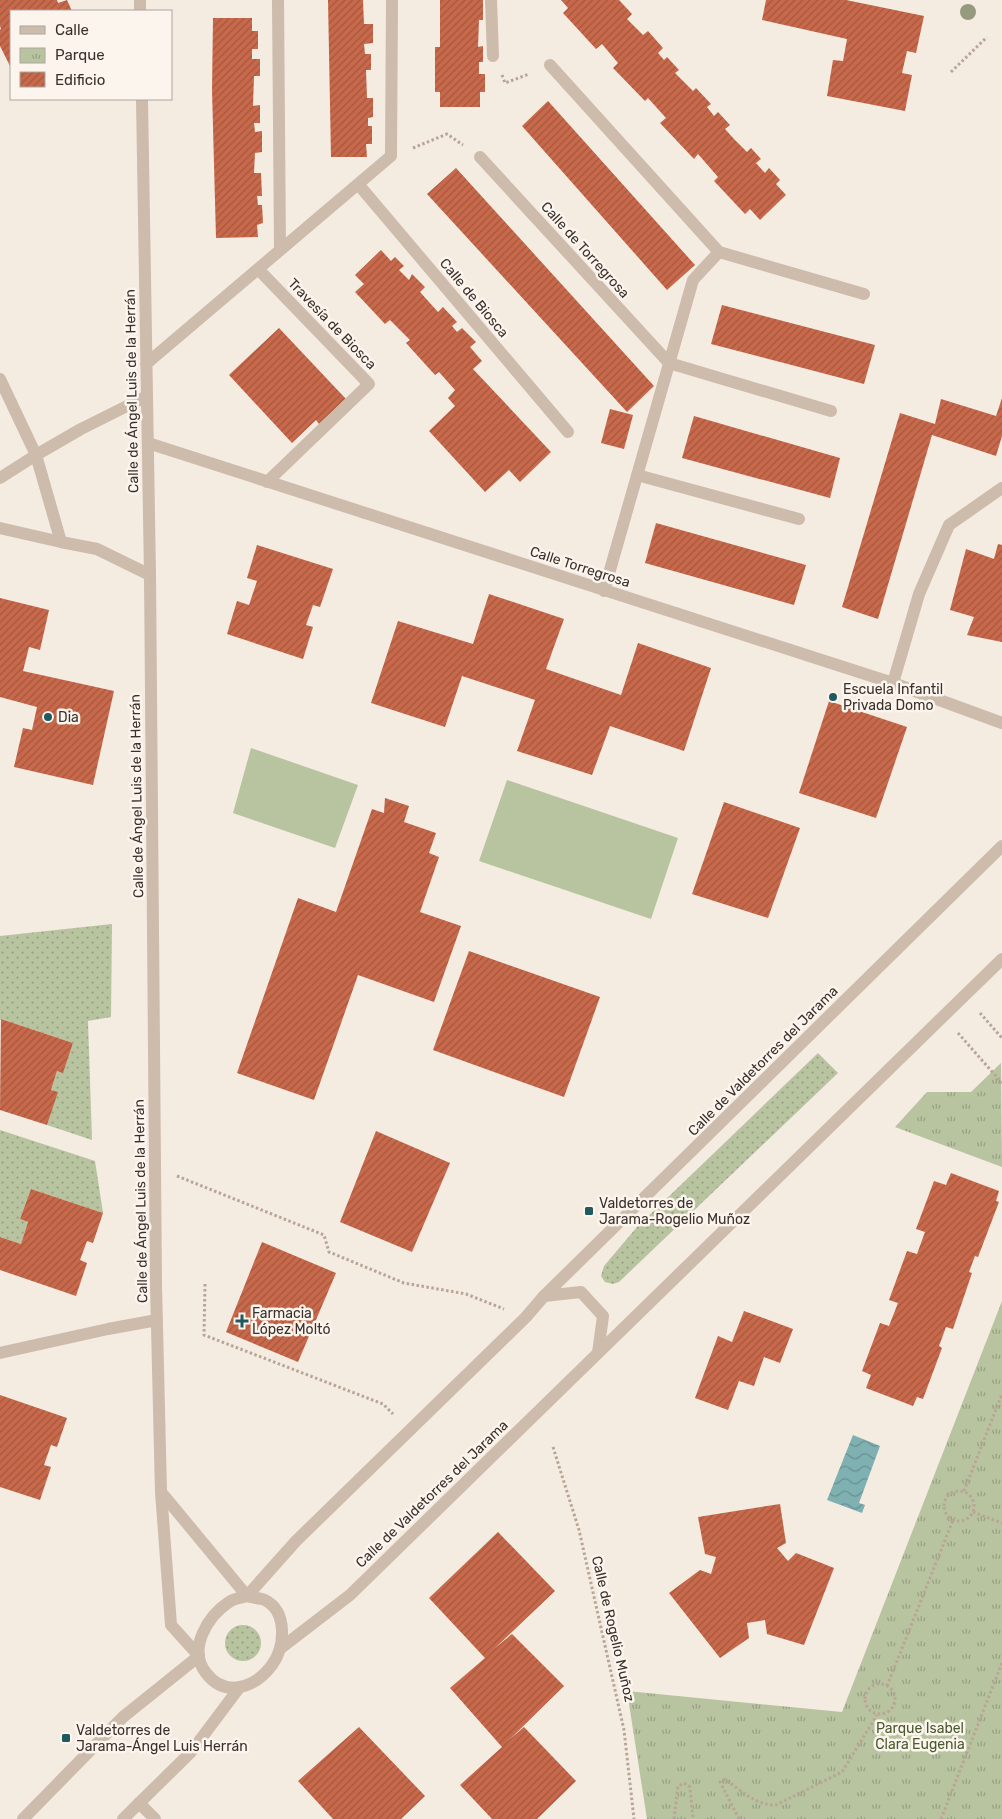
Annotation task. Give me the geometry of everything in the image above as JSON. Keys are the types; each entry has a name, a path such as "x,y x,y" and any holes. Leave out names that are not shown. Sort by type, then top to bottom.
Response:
{"street":[{"path":"278,0 280,250"},
{"path":"146,364 391,156 392,0"},
{"path":"491,0 493,56"},
{"path":"550,65 719,252 864,294"},
{"name":"Calle de Ángel Luis de la Herrán","path":"142,100 150,575 157,1320 161,1492 171,1625 199,1656"},
{"name":"Calle de Torregrosa","path":"480,157 669,363"},
{"name":"Calle de Biosca","path":"358,184 568,432"},
{"path":"604,591 692,280 719,252"},
{"name":"Travesía de Biosca","path":"258,269 369,384 267,482"},
{"path":"669,363 831,411"},
{"path":"0,379 36,455 60,542"},
{"path":"0,478 81,429 147,396"},
{"name":"Calle Torregrosa","path":"148,443 893,683 1002,723"},
{"path":"637,475 799,519"},
{"path":"893,683 919,594 949,525 1002,488"},
{"path":"0,528 97,549 150,575"},
{"name":"Calle de Valdetorres del Jarama","path":"247,1596 296,1541 526,1317 544,1296 1002,846"},
{"name":"Calle de Valdetorres del Jarama","path":"281,1648 350,1595 1002,960"},
{"path":"544,1296 581,1292 602,1316 598,1353"},
{"path":"0,1353 157,1320"},
{"path":"161,1492 247,1596"},
{"path":"123,1819 191,1752 239,1688 256,1680 272,1665 281,1648 282,1630 278,1613 266,1601 247,1596 230,1600 215,1614 202,1631 199,1656 203,1669 211,1680 222,1687 239,1688"},
{"path":"23,1819 123,1717 199,1656"},
{"path":"139,1803 155,1819"}],"path":[{"path":"951,72 987,37"},
{"path":"493,56 505,83 550,65"},
{"path":"391,156 447,134 480,157"},
{"path":"965,995 1002,1038"},
{"path":"943,1017 1002,1083"},
{"path":"155,1167 324,1235 329,1252 404,1283 466,1294 526,1317"},
{"path":"205,1284 204,1335 383,1404 410,1430"},
{"path":"964,1492 1002,1394"},
{"name":"Calle de Rogelio Muñoz","path":"553,1447 579,1530 624,1730 634,1819"},
{"path":"960,1491 964,1492 974,1502 973,1512 966,1520 953,1520 945,1512 944,1502 950,1494 960,1491"},
{"path":"973,1512 1002,1523"},
{"path":"887,1686 953,1520"},
{"path":"941,1819 1002,1663"},
{"path":"875,1684 880,1684 887,1686 893,1691 895,1696 894,1705 887,1713 877,1715 868,1710 865,1705 865,1695 875,1684"},
{"path":"739,1819 720,1782 725,1780 757,1802 776,1805 842,1772 877,1715"},
{"path":"674,1819 678,1786 684,1783 690,1787 693,1819"}],"green space":[{"path":"251,748 358,785 335,848 233,813"},
{"path":"507,780 678,838 651,919 479,861"},
{"path":"112,924 111,1017 88,1021 92,1140 47,1125 57,1093 51,1090 57,1071 63,1072 73,1043 1,1019 0,1021 0,936"},
{"path":"818,1053 838,1073 619,1282 613,1284 605,1282 601,1276 604,1266 637,1227"},
{"path":"1001,1063 1002,1167 895,1127 927,1092 971,1092"},
{"path":"0,1130 95,1161 103,1213 31,1189 20,1219 28,1222 21,1244 0,1237"},
{"name":"Parque Isabel Clara Eugenia","path":"1002,1301 1002,1819 647,1819 627,1691 842,1712"},
{"path":"243,1625 255,1631 261,1643 255,1655 243,1661 231,1655 225,1643 231,1631"}],"water":[{"path":"853,1435 880,1446 859,1503 865,1505 862,1513 827,1500"}],"building":[{"path":"0,0 57,0 58,3 67,0 72,10 10,10 10,66 0,46"},
{"path":"328,0 363,0 364,24 373,24 373,43 364,44 365,54 371,54 371,70 366,70 367,98 373,98 373,117 368,118 368,126 372,126 372,144 366,144 367,157 331,157"},
{"path":"440,0 483,0 483,20 479,20 478,47 483,46 483,62 479,62 479,74 485,74 485,92 480,92 480,107 440,107 440,92 435,92 435,47 440,47"},
{"path":"561,0 619,0 632,14 627,19 643,35 648,31 663,48 658,53 664,60 667,57 679,70 675,73 693,91 696,88 711,104 707,107 714,116 718,112 730,125 725,129 734,139 747,152 751,148 761,159 756,163 765,173 769,168 780,180 776,184 786,195 760,220 750,209 745,214 714,181 718,177 698,154 694,159 660,123 666,118 648,98 645,101 613,68 618,63 602,44 596,49 563,13 568,8"},
{"path":"766,0 846,0 924,16 916,53 907,51 902,73 912,75 905,111 827,96 833,60 843,61 847,39 762,20"},
{"path":"213,18 252,18 252,31 258,31 258,49 252,49 252,59 260,59 260,76 254,76 253,106 260,105 260,123 254,123 255,132 262,131 262,152 255,153 254,173 261,173 262,196 257,196 258,205 262,205 263,223 257,225 258,237 216,238 212,90"},
{"path":"548,101 695,265 667,290 522,126"},
{"path":"456,168 654,386 627,412 427,194"},
{"path":"381,250 391,261 395,257 404,266 399,270 409,280 412,274 425,287 420,292 438,312 443,307 457,322 452,326 457,332 462,328 476,342 470,347 482,361 473,369 551,452 520,482 509,470 485,492 429,431 455,406 448,398 455,390 439,372 435,375 406,343 410,340 390,320 385,324 355,292 364,284 355,275"},
{"path":"722,305 875,345 864,384 711,344"},
{"path":"279,328 346,399 319,424 316,420 292,443 229,375"},
{"path":"1002,398 1002,436 996,456 932,435 878,619 842,607 900,413 935,424 941,399 996,416"},
{"path":"610,409 633,415 624,449 601,443"},
{"path":"694,416 840,458 830,498 682,458"},
{"path":"656,523 806,565 794,605 645,563"},
{"path":"998,544 1002,545 1002,642 967,635 974,617 950,610 966,549 994,559"},
{"path":"257,545 333,569 320,607 313,605 306,625 313,627 303,659 227,634 237,601 249,605 257,581 247,578"},
{"path":"489,594 564,619 546,669 621,695 638,643 711,668 684,751 610,726 592,775 517,751 535,700 462,676 445,727 371,703 398,621 473,644"},
{"path":"0,598 49,610 40,650 29,647 23,671 114,691 93,785 14,767 23,728 32,730 37,707 0,697"},
{"path":"829,701 907,727 876,818 799,793"},
{"path":"385,798 409,806 404,822 436,833 429,853 439,857 420,912 461,926 434,1002 358,975 314,1100 237,1073 298,898 336,912 372,809 384,813"},
{"path":"724,802 800,828 768,918 692,894"},
{"path":"469,951 600,997 564,1097 433,1050"},
{"path":"1,1019 73,1043 63,1073 57,1071 51,1090 58,1092 47,1125 0,1110"},
{"path":"376,1131 450,1163 412,1252 340,1222"},
{"path":"951,1173 999,1191 996,1201 999,1202 978,1257 975,1256 969,1272 972,1273 953,1329 946,1327 939,1346 942,1348 923,1399 917,1397 913,1406 866,1388 871,1375 862,1371 880,1323 889,1326 898,1303 889,1300 907,1251 917,1254 925,1232 916,1229 934,1181 946,1185"},
{"path":"31,1189 103,1213 93,1243 87,1241 80,1260 87,1263 76,1296 0,1270 0,1237 21,1244 28,1222 20,1219"},
{"path":"262,1242 336,1273 298,1362 226,1332"},
{"path":"744,1311 793,1329 780,1363 764,1357 754,1386 739,1381 728,1410 695,1398 718,1336 732,1342"},
{"path":"0,1395 67,1418 57,1447 51,1445 44,1465 51,1467 40,1500 0,1487"},
{"path":"780,1504 786,1543 777,1548 788,1561 796,1553 834,1568 804,1645 767,1634 765,1620 747,1623 749,1638 720,1658 669,1593 700,1570 711,1574 716,1557 705,1554 698,1517"},
{"path":"498,1532 555,1591 494,1649 512,1634 564,1686 507,1742 524,1727 576,1781 537,1819 492,1819 460,1785 502,1747 450,1688 485,1658 429,1598"},
{"path":"359,1727 425,1796 401,1819 333,1819 298,1781"}],"place":[{"name":"Escuela Infantil Privada Domo","path":"833,697"},
{"name":"Dia","path":"48,717"},
{"name":"Valdetorres de Jarama-Rogelio Muñoz","path":"589,1211"},
{"name":"Farmacia López Moltó","path":"242,1321"},
{"name":"Valdetorres de Jarama-Ángel Luis Herrán","path":"66,1738"}]}
